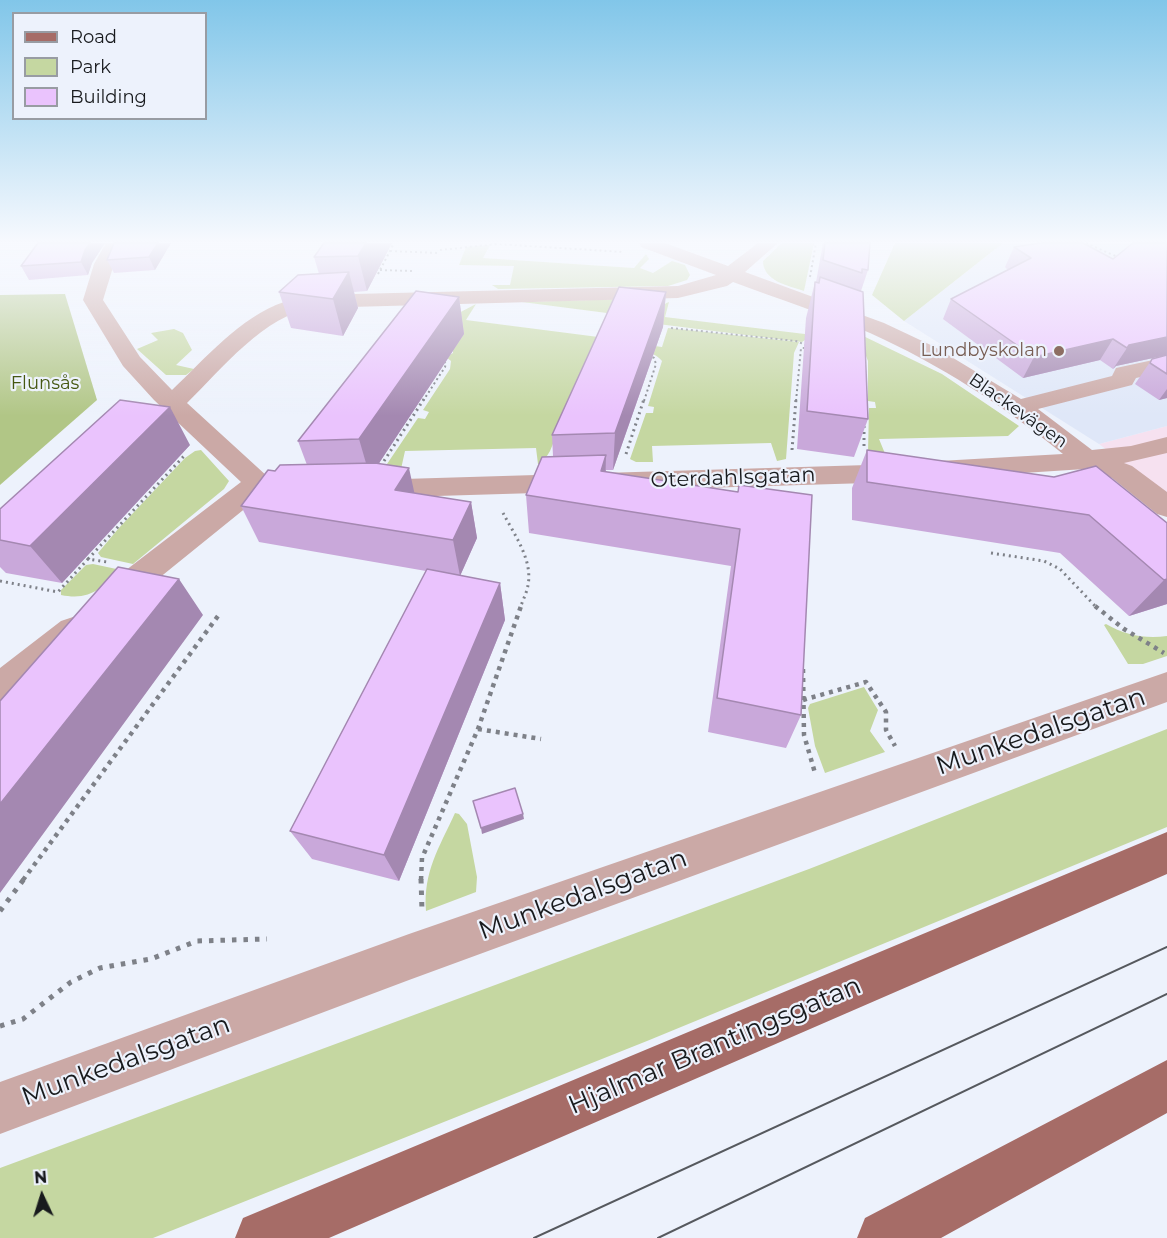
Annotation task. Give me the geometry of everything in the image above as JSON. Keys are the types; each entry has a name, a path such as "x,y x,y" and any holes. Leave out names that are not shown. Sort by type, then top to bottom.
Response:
{"main road":[{"name":"Hjalmar Brantingsgatan","path":"263,1238 1167,853"},
{"path":"885,1238 1167,1085"}],"street":[{"name":"Oterdahlsgatan","path":"93,301 131,361 172,402 258,483 285,491 617,482 1005,466 1087,460 1131,454 1167,445"},
{"path":"172,402 263,321 278,312 317,301"},
{"name":"Blackevägen","path":"805,301 876,328 977,381 1017,407 1087,460"},
{"path":"1017,407 1124,380 1124,373 1167,364"},
{"path":"1087,460 1122,472 1162,520"},
{"path":"0,688 258,483"},
{"name":"Munkedalsgatan","path":"0,1108 398,961 1167,687"}],"path":[{"path":"670,328 796,341 812,347 801,348 791,459 794,475"},
{"path":"617,482 656,364 654,358 644,354"},
{"path":"344,490 446,368 446,363 440,359"},
{"path":"864,416 864,449"},
{"path":"0,581 58,592 195,444 213,440"},
{"path":"423,918 420,902 422,858 478,729 530,574 514,533 489,486"},
{"path":"991,553 1044,561 1060,569 1097,608 1167,655"},
{"path":"88,559 149,570"},
{"path":"0,910 218,615"},
{"path":"803,668 802,716 812,768 817,776"},
{"path":"803,700 866,682 886,712 883,725 886,734 897,749"},
{"path":"478,729 541,739"},
{"path":"0,1026 26,1018 80,976 93,970 142,962 200,940 217,939 236,942 267,939"}],"shaded area":[{"name":"Lundbyskolan","path":"930,301 1167,301 1167,426 1099,444 904,321"},
{"path":"1167,426 1167,495 1099,444"}],"green space":[{"name":"Flunsås","path":"0,301 67,301 97,400 0,485"},
{"path":"629,301 630,316 522,302"},
{"path":"879,301 930,301 904,321"},
{"path":"669,302 665,317 813,335 802,342 650,323 640,344 662,347 668,328 799,342 794,353 786,459 777,461 771,443 652,446 653,462 636,462 630,459 646,413 653,413 654,407 648,406 662,361 654,355 635,348 628,342 646,319"},
{"path":"476,304 466,320 614,339 582,374 550,451 542,464 538,464 536,448 405,451 401,469 388,467 387,464 418,418 425,419 429,412 423,410 450,369 451,361 446,357 453,353 451,317"},
{"path":"174,329 183,333 192,350 176,365 194,369 186,375 166,375 137,349 158,340 151,333"},
{"path":"857,333 942,374 1019,426 1008,436 879,439 886,456 868,452 869,408 876,408 875,402 868,401 868,361"},
{"path":"201,450 229,481 224,489 133,564 101,557 98,553 118,529 185,458"},
{"path":"93,564 121,570 95,592 80,596 61,595 61,590 86,565"},
{"path":"1104,625 1135,635 1167,636 1167,656 1143,664 1128,664"},
{"path":"864,687 878,710 870,731 885,752 825,773 815,746 808,708 810,704"},
{"path":"1167,729 1167,827 647,1041 153,1238 0,1238 0,1168 809,869"},
{"path":"455,813 459,814 467,824 477,877 476,892 426,911 427,884 433,861"}],"building":[{"path":"408,301 456,301 359,439 298,441"},
{"path":"613,301 663,301 615,433 552,435"},
{"path":"814,301 863,301 868,419 807,411"},
{"path":"954,301 1167,301 1167,337 1129,345 1127,348 1113,339 1034,357"},
{"path":"1167,355 1167,374 1150,363 1152,359"},
{"path":"120,400 170,407 30,546 0,540 0,509"},
{"path":"867,450 1054,477 1096,466 1167,523 1167,579 1164,580 1089,515 867,482"},
{"path":"606,455 601,471 738,492 739,485 812,495 801,715 717,698 740,529 526,495 542,457"},
{"path":"375,463 409,468 395,490 471,502 453,540 241,506 268,470 275,471 280,465"},
{"path":"118,567 179,579 0,804 0,701"},
{"path":"427,569 500,583 384,855 290,831"},
{"path":"515,788 523,814 481,828 473,801"}],"tram line":[{"path":"534,1238 1167,947"},
{"path":"658,1238 1167,994"}],"place":[{"name":"Lundbyskolan","path":"1059,351"}]}
